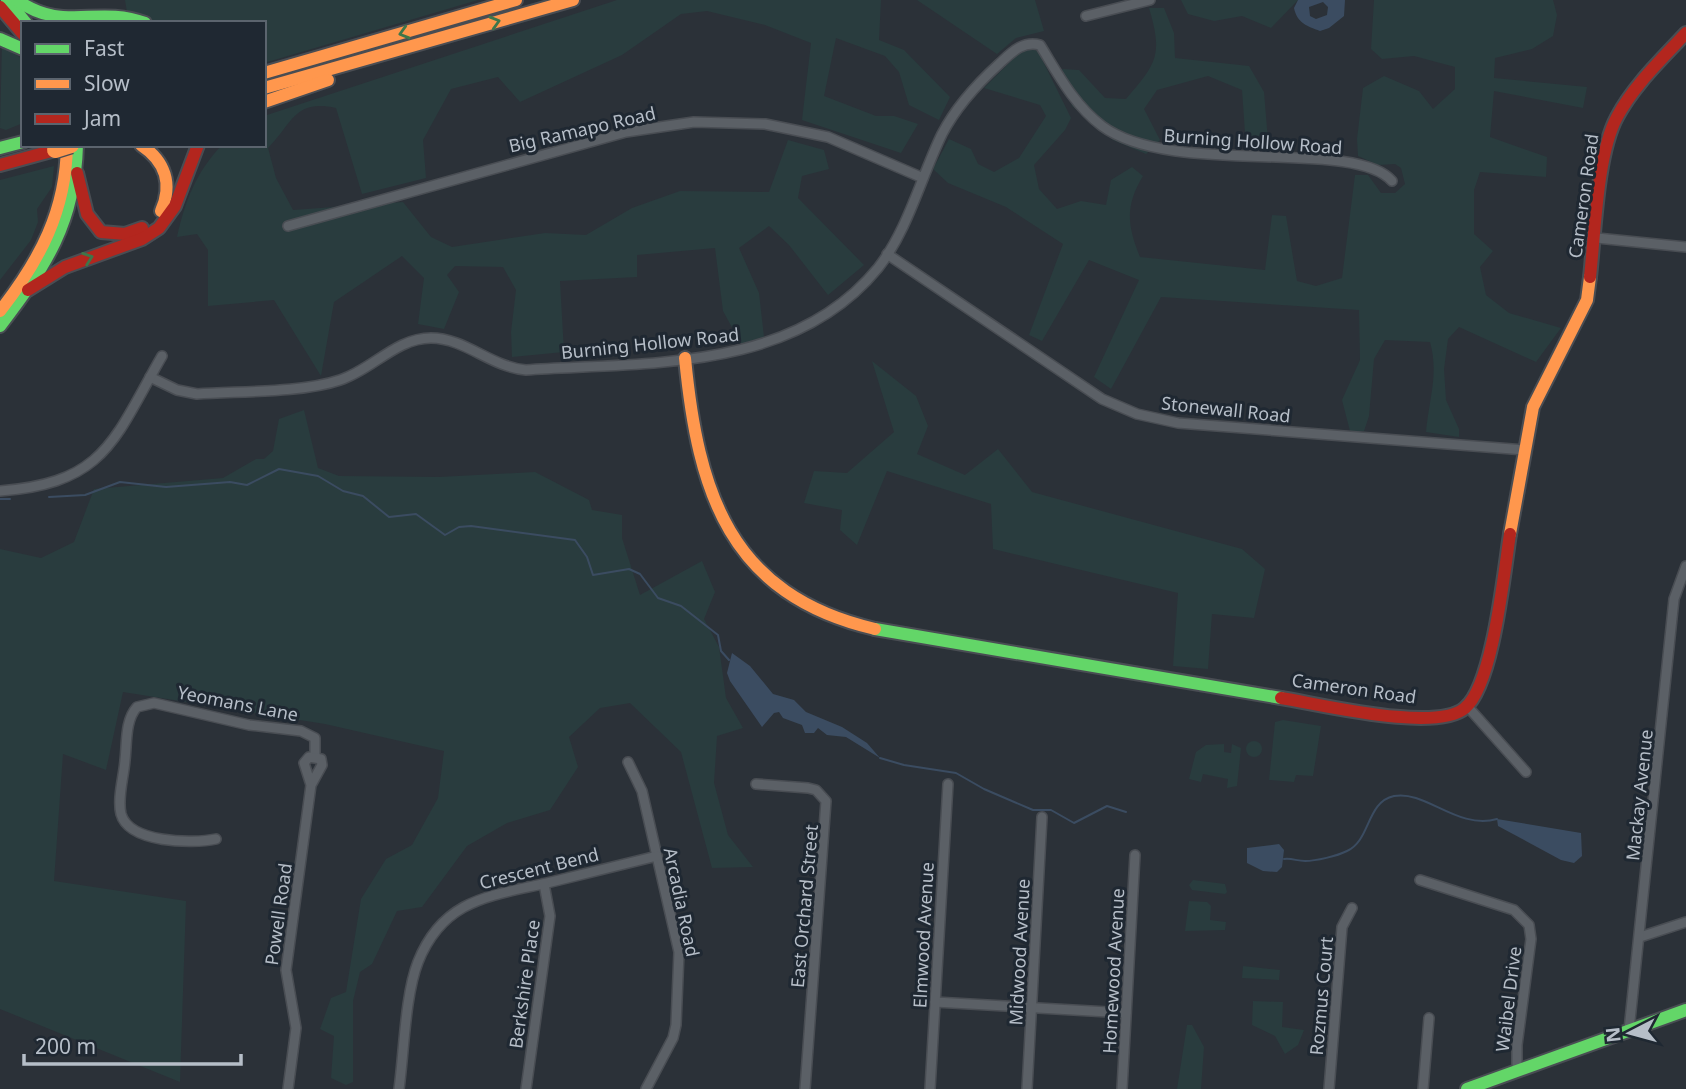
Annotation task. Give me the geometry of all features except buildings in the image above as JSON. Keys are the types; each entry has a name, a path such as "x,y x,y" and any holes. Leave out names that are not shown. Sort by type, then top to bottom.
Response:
{"main road":[{"path":"7,0 24,21"},
{"path":"18,0 29,10 50,17 113,8 132,14 142,21"},
{"path":"266,72 516,0"},
{"path":"266,87 573,0"},
{"path":"0,7 21,32"},
{"path":"92,21 104,17 120,21"},
{"name":"Cameron Road","path":"685,358 695,453 715,508 737,543 763,573 794,596 824,613 864,626 939,641 1373,712 1444,717 1468,706 1478,692 1492,647 1525,450 1538,394 1587,300 1597,238 1606,146 1616,118 1634,90 1686,33"},
{"path":"266,101 448,36"},
{"path":"0,39 21,48"},
{"path":"266,65 313,59"},
{"path":"0,136 21,139"},
{"path":"1,161 21,141"},
{"path":"0,311 36,265 53,232 66,184 64,147 1,161"},
{"path":"77,147 77,173 82,208 93,227 114,235 140,229 159,214 167,198 168,186 162,164 143,147"},
{"path":"29,290 65,267 142,239 159,228 175,206 197,147"},
{"path":"0,326 29,290 62,236 77,173"},
{"path":"1467,1089 1686,1010"}],"street":[{"path":"1087,16 1150,0"},
{"name":"Burning Hollow Road","path":"150,377 177,390 197,394 317,385 355,374 404,344 433,338 456,343 515,369 685,358 746,350 804,327 855,291 887,254 943,133 970,93 1006,57 1023,45 1032,43 1040,45 1069,92 1089,116 1132,143 1177,153 1345,162 1382,172 1392,181"},
{"name":"Big Ramapo Road","path":"288,226 626,132 694,122 765,124 828,137 923,178"},
{"path":"1597,238 1686,247"},
{"name":"Stonewall Road","path":"887,254 1086,390 1137,414 1178,423 1525,450"},
{"path":"0,491 49,486 89,466 110,443 162,356"},
{"name":"Mackay Avenue","path":"1629,1030 1674,598 1686,566"},
{"path":"1674,598 1686,600"},
{"name":"Yeomans Lane","path":"216,839 188,842 142,835 124,822 121,807 129,725 137,707 154,703 249,725 301,731 315,738 315,756"},
{"path":"1468,706 1526,772"},
{"name":"Powell Road","path":"288,1089 296,1028 286,970 312,785 322,765 320,759 315,756"},
{"name":"Arcadia Road","path":"628,762 642,792 679,952 679,989 673,1038 646,1089"},
{"name":"East Orchard Street","path":"756,784 808,788 822,795 826,801 805,1089"},
{"name":"Elmwood Avenue","path":"930,1089 948,784"},
{"name":"Midwood Avenue","path":"1027,1089 1042,817"},
{"name":"Homewood Avenue","path":"1122,1089 1135,855"},
{"name":"Crescent Bend","path":"398,1089 414,973 430,938 462,906 493,894 657,856"},
{"name":"Waibel Drive","path":"1420,880 1514,910 1529,925 1531,939 1523,990 1517,1071"},
{"name":"Berkshire Place","path":"526,1089 550,916 544,884"},
{"name":"Rozmus Court","path":"1329,1089 1342,927 1352,908"},
{"path":"1640,937 1686,922"},
{"path":"935,1002 1126,1013"},
{"path":"1423,1089 1429,1018"}],"shaded area":[{"path":"125,0 478,0 266,62 266,21 136,21 127,12"},
{"path":"617,0 881,0 879,40 904,50 950,97 939,120 909,105 899,72 885,56 836,38 824,96 876,116 894,116 918,124 901,153 802,120 811,43 765,25 707,11 681,14 622,55 520,102 498,77 451,89 423,140 426,178 362,194 336,108 322,106 303,110 289,122 268,148 276,178 293,210 403,202 431,237 452,247 545,233 586,235 632,208 680,191 769,192 788,140 824,150 829,169 802,176 798,198 864,265 828,295 789,245 769,226 739,248 759,293 764,337 741,344 723,311 715,248 637,255 637,277 560,281 564,352 512,357 511,332 516,290 503,267 455,266 447,275 459,292 444,329 418,324 424,278 402,256 334,302 321,376 274,300 208,306 208,250 197,234 177,237 193,188 213,155 220,147 266,147 267,115"},
{"path":"917,0 1035,0 1044,31 1016,38 997,54"},
{"path":"1181,0 1298,0 1271,28 1242,16 1214,21 1188,14"},
{"path":"1374,0 1553,0 1557,15 1553,36 1532,49 1495,58 1494,78 1587,87 1583,108 1494,91 1490,137 1547,157 1546,177 1480,172 1474,190 1474,234 1493,251 1480,267 1486,295 1509,313 1561,328 1536,362 1459,327 1448,339 1444,369 1446,400 1459,429 1459,437 1426,432 1434,365 1430,342 1385,340 1374,359 1369,416 1364,431 1350,431 1342,400 1360,360 1359,310 1161,297 1111,389 1094,377 1139,280 1089,260 1042,341 1029,335 1063,244 1006,207 948,183 933,169 949,139 971,149 978,164 994,172 1019,158 1046,116 1040,105 984,88 1019,53 1029,48 1038,51 1071,118 1065,130 1034,165 1039,189 1057,209 1081,201 1106,205 1111,180 1132,167 1143,176 1133,197 1130,216 1132,235 1140,257 1265,270 1272,215 1286,216 1297,281 1316,286 1342,278 1355,175 1368,175 1381,193 1395,193 1405,184 1401,168 1395,164 1378,165 1358,156 1357,139 1363,88 1384,76 1419,91 1433,109 1455,89 1455,67 1414,56 1382,59 1371,49"},
{"path":"1149,8 1164,8 1174,33 1175,58 1249,66 1264,92 1268,141 1246,147 1242,90 1208,76 1157,90 1144,109 1160,140 1146,154 1113,140 1072,106 1062,69 1079,70 1105,98 1126,99 1145,76 1151,67 1156,48"},
{"path":"2,43 21,58 21,124 6,130 0,128"},
{"path":"54,166 52,187 37,209 38,222 31,240 0,280 0,180"},
{"path":"872,361 916,396 928,426 917,454 965,475 998,449 1032,492 1242,549 1265,569 1254,618 1212,614 1208,669 1173,666 1178,593 993,549 991,504 887,471 857,545 840,530 842,510 804,503 814,471 847,473 894,432"},
{"path":"304,410 318,468 339,476 439,477 535,472 589,500 592,510 622,515 622,538 640,595 702,561 715,592 704,619 719,647 726,698 743,728 717,736 714,783 728,835 753,867 712,868 681,752 630,703 600,708 569,737 578,767 550,810 507,823 467,846 422,907 397,911 372,964 360,972 353,1001 353,1082 346,1085 331,1078 334,1036 320,1029 331,998 346,992 361,899 386,859 412,845 438,798 444,751 325,724 123,692 106,770 63,754 54,881 186,901 180,1082 0,1009 0,549 41,558 74,542 94,489 223,478 256,459 264,459 273,451 279,419"},
{"path":"1283,720 1321,726 1313,776 1296,775 1294,782 1269,780 1275,722"},
{"path":"1251,741 1257,741 1262,749 1260,755 1251,757 1246,752 1246,746"},
{"path":"1224,744 1224,752 1231,753 1232,744 1241,748 1237,786 1227,788 1228,779 1203,774 1201,782 1189,779 1196,752 1206,745"},
{"path":"1193,880 1225,884 1227,892 1225,894 1192,890 1189,885"},
{"path":"1189,901 1207,902 1211,906 1210,920 1226,922 1225,930 1185,931"},
{"path":"1243,966 1280,970 1279,980 1242,978"},
{"path":"1253,1001 1283,1002 1282,1027 1304,1030 1298,1045 1285,1054 1275,1036 1252,1025"},
{"path":"1187,1025 1192,1025 1204,1047 1201,1089 1177,1089"}],"water":[{"path":"1298,0 1345,0 1344,16 1329,28 1320,31 1300,21 1294,8","holes":["1323,2 1328,7 1327,15 1316,19 1310,16 1309,7"]},
{"path":"732,653 750,666 773,694 794,700 806,712 842,727 867,743 880,758 846,737 827,735 818,728 814,733 805,733 802,725 783,718 779,712 774,713 762,727 730,681 727,673"},
{"path":"1497,819 1581,833 1582,856 1574,863 1561,860 1498,826"},
{"path":"1279,844 1284,850 1282,867 1277,872 1263,871 1247,863 1247,848"}],"waterway":[{"path":"49,497 85,495 120,482 166,487 230,482 247,485 279,469 318,476 343,491 363,496 389,517 416,514 445,535 459,527 471,526 575,540 587,557 593,575 629,569 640,574 658,598 681,606 718,635 721,651 729,660"},
{"path":"0,499 10,499"},
{"path":"880,758 904,765 956,773 984,789 1033,810 1051,810 1074,823 1107,806 1126,812"},
{"path":"1284,859 1315,860 1347,851 1361,839 1378,806 1394,796 1418,799 1469,819 1497,819"}],"traffic: fast":[{"path":"7,0 24,21"},
{"path":"17,0 50,15 111,16 138,21"},
{"path":"0,39 21,48"},
{"path":"0,148 21,143"},
{"path":"0,326 31,283 55,242 71,197 77,147"},
{"path":"875,629 1281,698"},
{"path":"1467,1089 1686,1010"}],"traffic: slow":[{"path":"266,72 516,0"},
{"path":"266,87 573,0"},
{"path":"266,101 328,80"},
{"path":"55,150 65,147"},
{"path":"0,311 27,273 48,234 62,192 67,147"},
{"path":"144,147 156,158 164,174 166,192 161,211"},
{"path":"1510,534 1533,407 1587,300 1590,277"},
{"path":"685,358 700,452 712,494 730,531 754,564 786,591 825,613 875,629"}],"traffic: jam":[{"path":"0,7 21,32"},
{"path":"1590,277 1601,172 1610,133 1632,94 1686,33"},
{"path":"28,290 65,267 142,239 159,228 175,206 197,147"},
{"path":"0,165 55,150"},
{"path":"77,173 87,214 101,232 125,234 142,228"},
{"path":"1281,698 1377,715 1404,717 1430,718 1450,715 1465,708 1475,695 1490,653 1510,534"}]}
